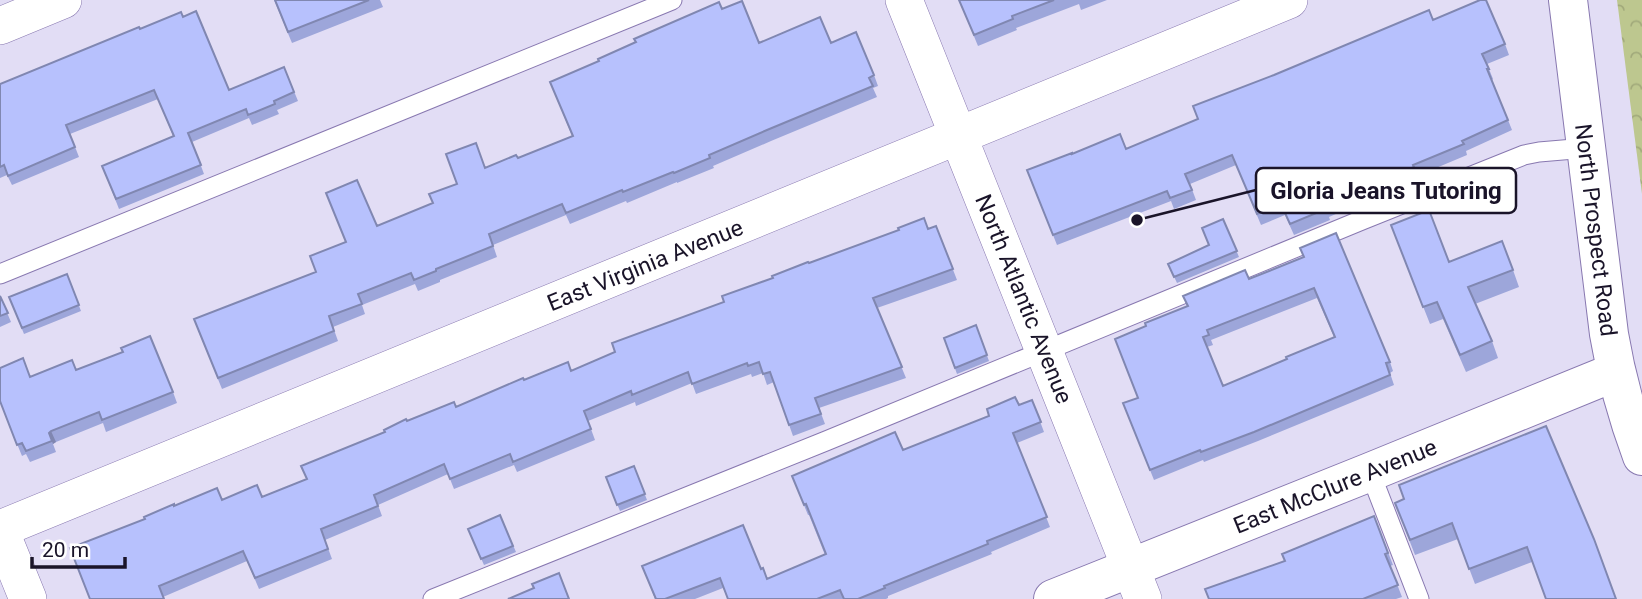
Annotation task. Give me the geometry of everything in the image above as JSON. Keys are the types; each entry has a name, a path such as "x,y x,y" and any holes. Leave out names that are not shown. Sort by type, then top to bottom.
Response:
{"street":[{"path":"0,26 63,0"},
{"name":"North Atlantic Avenue","path":"904,0 1137,583"},
{"name":"East Virginia Avenue","path":"0,530 1289,0"},
{"name":"North Prospect Road","path":"1568,0 1609,334 1626,388 1642,456"},
{"name":"East McClure Avenue","path":"1053,599 1137,583 1370,472 1626,388"},
{"path":"0,530 28,599"}],"lane":[{"path":"0,274 672,0"},
{"path":"433,599 1524,155 1586,148"},
{"path":"1370,472 1419,599"}],"green space":[{"path":"1617,0 1642,0 1642,194"}],"building":[{"path":"275,0 369,0 288,32"},
{"path":"959,0 1054,0 1012,16 1013,19 974,35"},
{"path":"1480,0 1486,0 1505,44 1482,54 1508,120 1462,141 1464,144 1413,165 1414,167 1290,224 1281,204 1257,214 1232,155 1185,174 1192,190 1170,198 1167,191 1053,235 1027,170 1120,134 1126,149 1198,119 1193,106 1429,10 1433,20"},
{"path":"742,1 759,43 820,17 831,43 856,32 874,75 869,78 873,86 709,155 710,158 674,173 623,192 622,190 566,213 562,204 489,234 493,246 414,280 411,273 358,294 362,304 329,316 334,331 218,378 194,319 316,272 310,256 346,242 326,193 357,180 377,226 433,203 429,194 457,184 446,154 476,143 485,168 573,136 550,82 599,61 598,59 636,42 634,39 719,2 722,9"},
{"path":"196,11 229,90 284,67 294,92 274,101 275,104 248,115 246,109 188,133 201,165 116,199 102,166 174,136 154,90 66,125 75,147 8,176 4,165 0,167 0,84 139,27 140,29 181,12 183,17"},
{"path":"1429,210 1449,262 1502,241 1513,270 1468,287 1492,341 1460,355 1437,302 1423,307 1391,225"},
{"path":"924,218 928,229 936,226 953,269 873,298 902,367 815,398 821,414 789,425 770,372 763,374 759,362 748,366 747,363 692,384 688,372 632,395 631,391 584,411 591,429 513,462 510,454 450,479 444,464 374,495 378,506 321,529 328,549 255,578 243,551 159,586 164,599 90,599 70,548 217,488 222,500 257,485 262,497 307,479 301,466 385,432 384,430 406,419 407,421 454,402 456,407 568,362 571,371 615,352 612,343 724,302 722,296 899,230 898,228"},
{"path":"1223,219 1237,251 1174,277 1168,264 1209,245 1202,228"},
{"path":"1336,233 1390,362 1386,363 1390,375 1254,432 1150,470 1123,403 1138,398 1115,339 1146,326 1145,323 1188,306 1183,296 1245,270 1249,279 1304,257 1300,248","holes":["1314,288 1335,337 1223,386 1203,337 1209,335 1207,330"]},
{"path":"67,274 79,305 22,328 9,297"},
{"path":"0,296 8,313 0,316"},
{"path":"976,325 987,355 955,368 944,338"},
{"path":"150,336 173,392 102,420 99,412 51,431 49,433 52,441 26,451 22,443 17,445 0,401 0,368 23,358 30,377 72,360 76,370 123,352 121,348"},
{"path":"1015,397 1019,405 1032,400 1041,422 1013,433 1047,517 858,599 844,599 840,590 817,599 728,599 720,578 665,599 656,599 642,566 743,525 767,579 826,554 792,476 895,432 903,450 989,416 987,409"},
{"path":"1546,426 1594,539 1616,599 1546,599 1527,547 1469,569 1452,523 1410,540 1395,503 1404,499 1399,485"},
{"path":"634,466 645,494 617,505 606,477"},
{"path":"500,515 513,546 481,559 468,529"},
{"path":"1374,516 1398,585 1363,599 1209,599 1205,589 1285,561 1282,554"},
{"path":"559,573 569,599 508,599 534,588 532,584"}],"place":[{"name":"Gloria Jeans Tutoring","path":"1137,220"}]}
